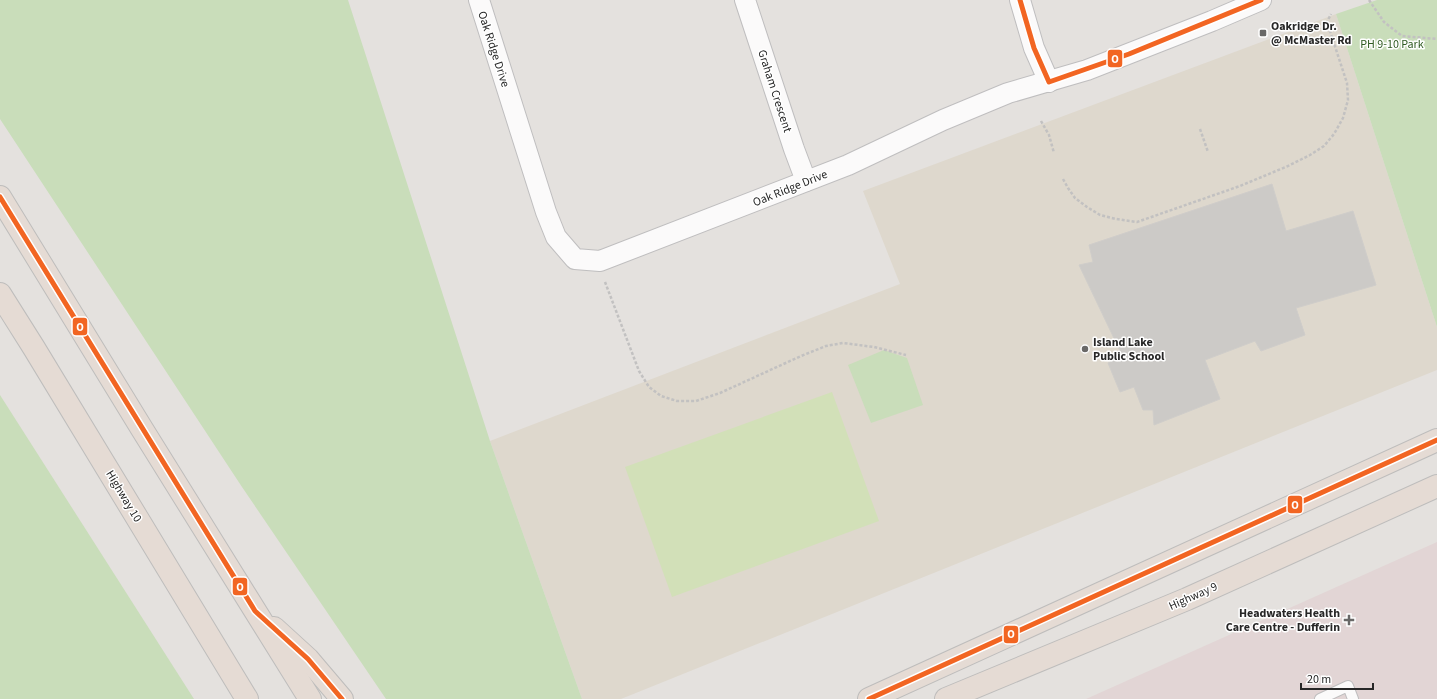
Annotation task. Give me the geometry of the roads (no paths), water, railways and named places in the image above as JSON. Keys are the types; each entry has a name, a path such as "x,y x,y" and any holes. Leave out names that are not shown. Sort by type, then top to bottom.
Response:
{"highway":[{"path":"0,197 310,699"},
{"name":"Highway 10","path":"0,294 38,354 247,699"},
{"path":"869,699 1437,440"},
{"name":"Highway 9","path":"946,699 1187,599 1437,486"},
{"path":"255,611 308,659 342,699"}],"street":[{"name":"Oak Ridge Drive","path":"479,0 546,212 556,238 575,259 600,261 848,165 943,120 1001,96 1087,70 1261,0"},
{"name":"Graham Crescent","path":"745,0 806,181"},
{"path":"1020,0 1034,48 1049,82"}],"lane":[{"path":"1320,699 1348,686 1353,699"}],"place":[{"name":"Oakridge Dr. @ McMaster Rd","path":"1263,33"},
{"name":"Island Lake Public School","path":"1085,349"},
{"name":"Headwaters Health Care Centre - Dufferin","path":"1349,620"}],"park label":[{"name":"PH 9-10 Park","path":"1392,44"}]}
